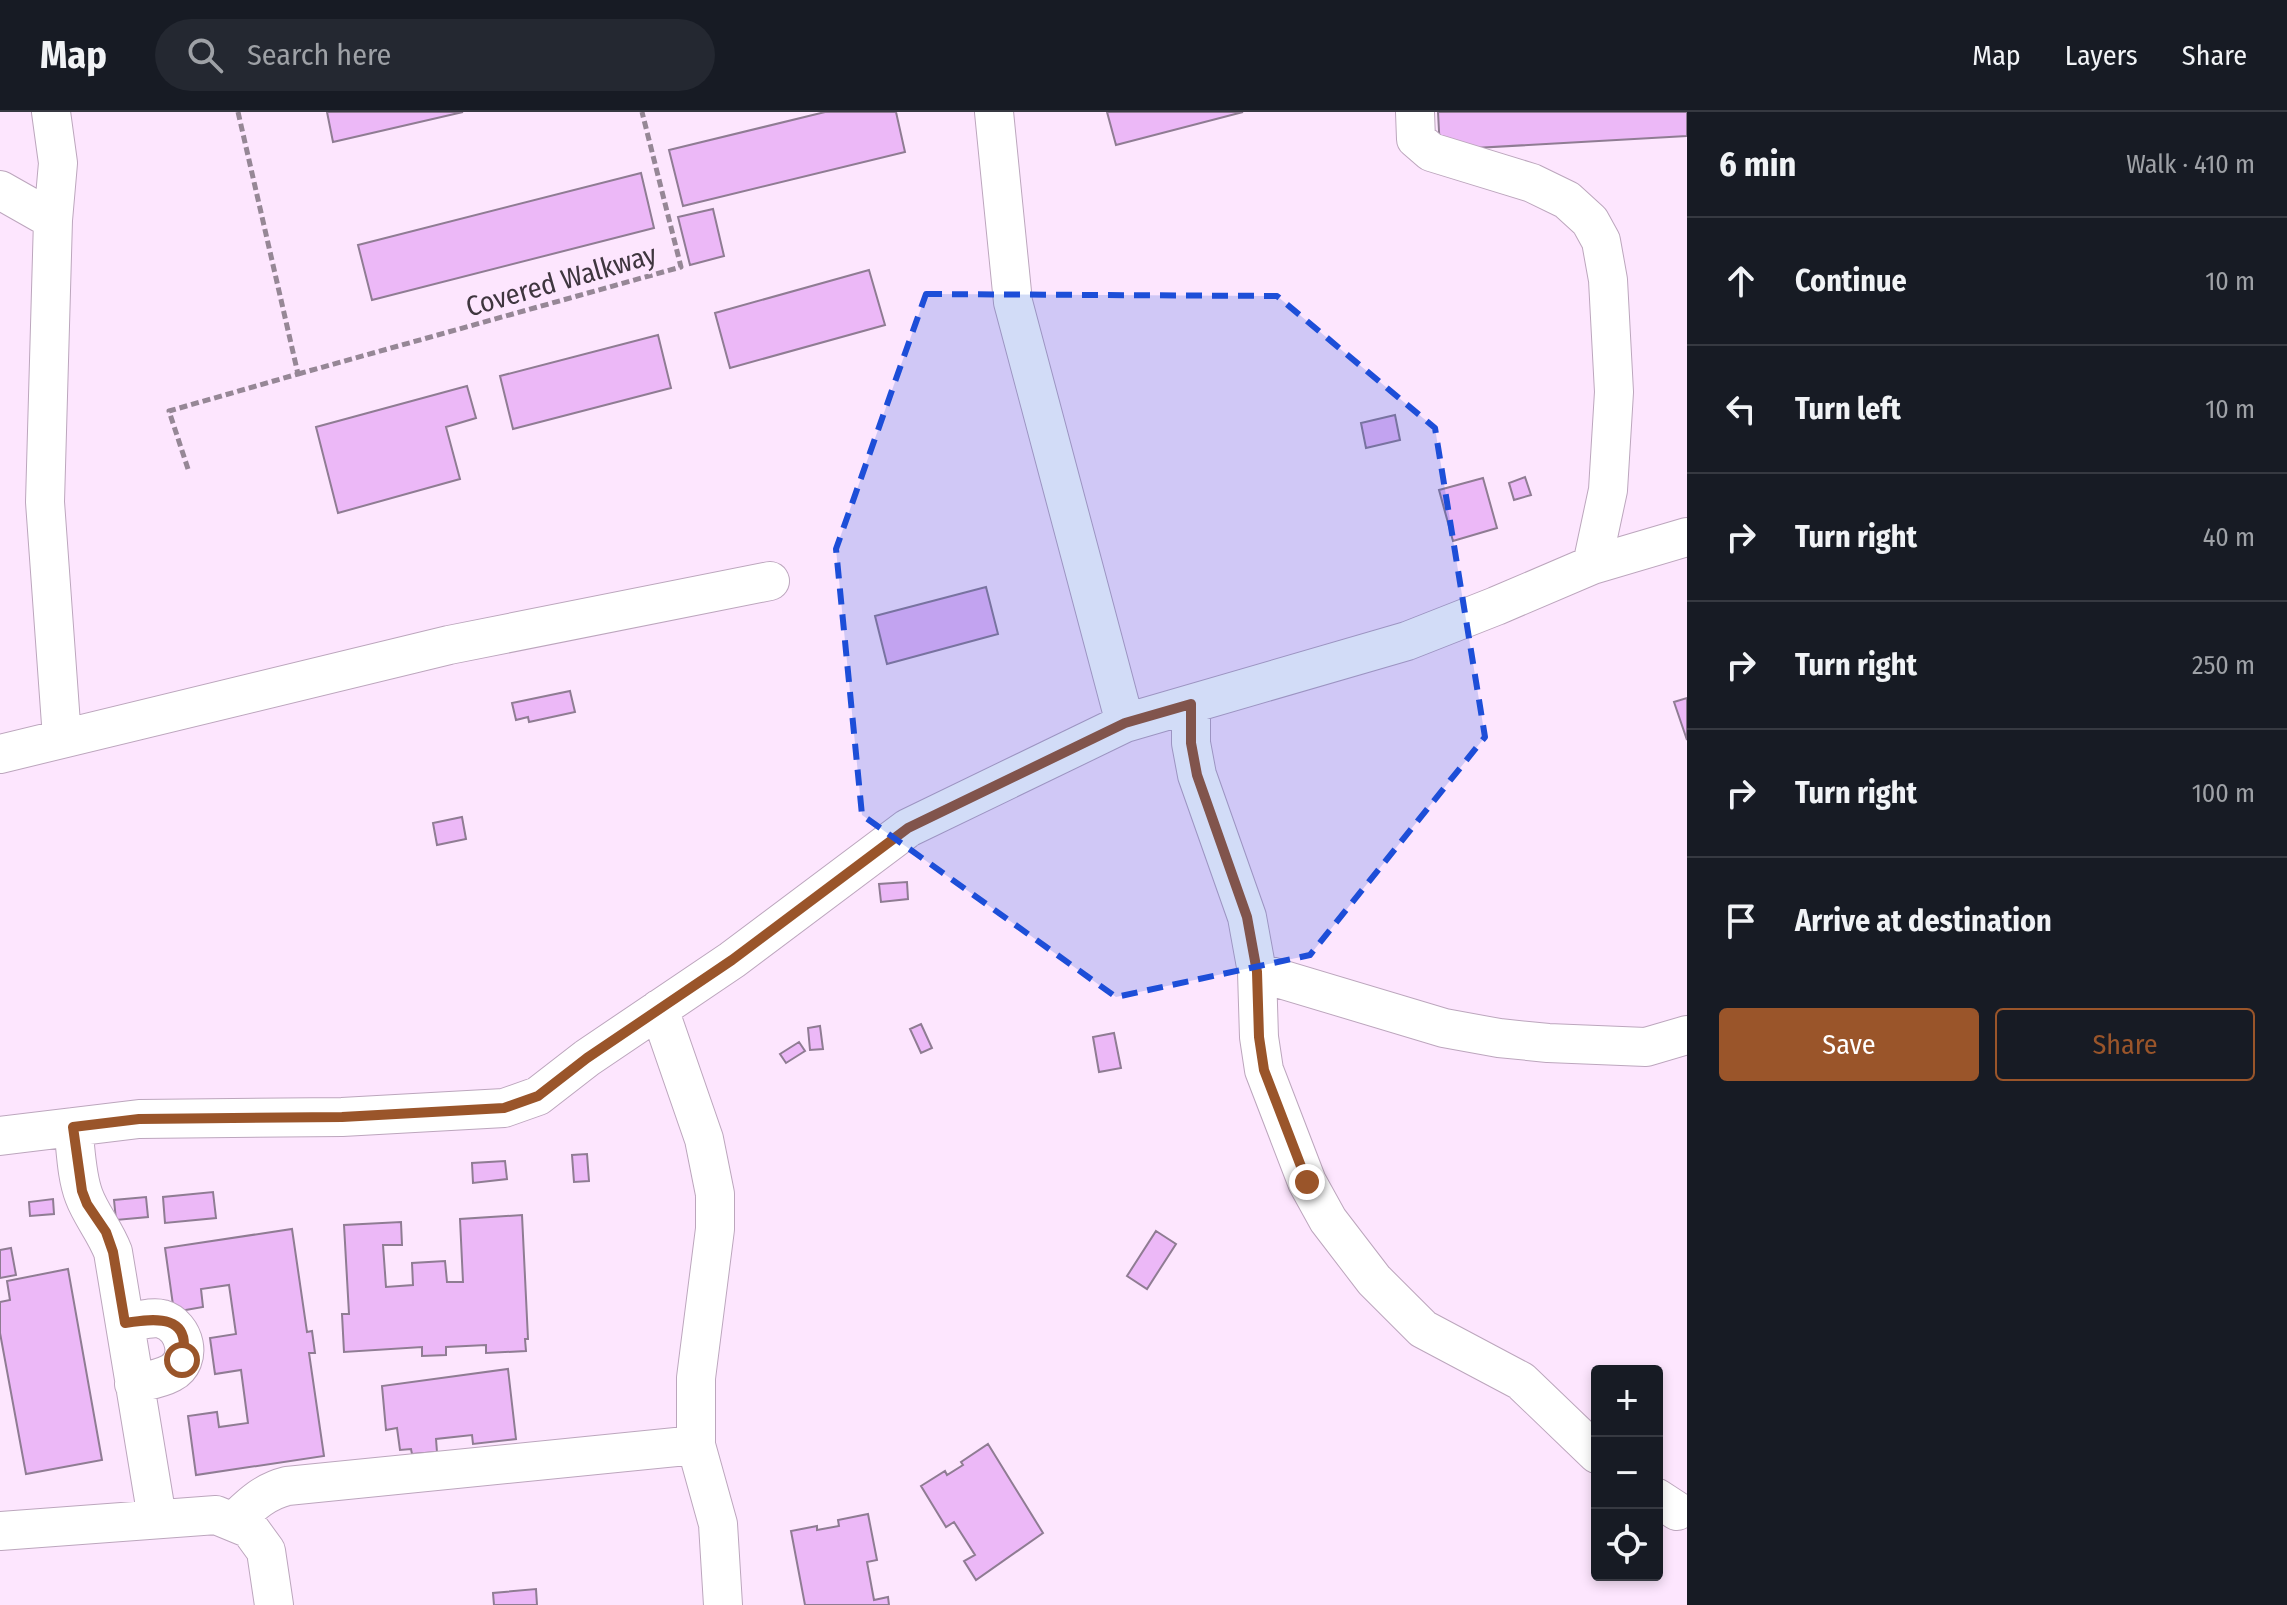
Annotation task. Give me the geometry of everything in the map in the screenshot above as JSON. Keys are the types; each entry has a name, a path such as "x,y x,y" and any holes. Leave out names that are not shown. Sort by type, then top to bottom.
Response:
{"street":[{"path":"51,112 58,163 53,220 45,502 62,738"},
{"path":"994,112 1013,302 1125,723"},
{"path":"1415,112 1416,139 1431,152 1532,183 1567,200 1590,221 1601,241 1608,280 1614,392 1608,490 1592,565"},
{"path":"5,204 53,220"},
{"path":"0,1136 139,1119 342,1117 504,1108 538,1096 732,960 908,828 1125,723 1407,641 1592,565 1687,537"},
{"path":"0,754 449,645 770,581"},
{"path":"1191,704 1191,743 1197,775 1247,917 1257,972 1259,1037 1264,1070 1307,1182 1328,1220 1374,1280 1423,1329 1521,1381 1591,1448"},
{"path":"1257,972 1444,1028 1499,1038 1646,1047 1687,1035"},
{"path":"659,1009 704,1139 715,1194 715,1229 696,1378 696,1445 718,1524 723,1605"},
{"path":"73,1127 82,1191 106,1232 113,1252 157,1518"},
{"path":"125,1323 162,1319 178,1328 184,1342 182,1360 170,1374 134,1384"},
{"path":"233,1522 259,1497 287,1486 696,1445"},
{"path":"0,1531 216,1515 250,1529 266,1551 274,1605"}],"path":[{"path":"238,112 298,374"},
{"name":"Covered Walkway","path":"188,469 169,411 681,267 642,112"}],"highlighted area":[{"path":"926,294 1277,296 1435,428 1485,737 1310,955 1116,997 862,815 836,549"}],"building":[{"path":"327,112 463,112 333,142"},
{"path":"825,112 896,112 905,152 683,206 669,150"},
{"path":"1107,112 1243,112 1116,145"},
{"path":"1438,112 1687,112 1687,136 1440,150"},
{"path":"641,173 654,228 372,300 358,245"},
{"path":"713,209 724,256 690,265 678,217"},
{"path":"869,270 885,325 730,368 715,313"},
{"path":"658,335 671,388 513,429 500,376"},
{"path":"467,386 476,418 446,427 460,479 338,513 316,427"},
{"path":"1395,415 1400,440 1366,448 1361,423"},
{"path":"1525,477 1531,495 1514,500 1509,483"},
{"path":"1483,478 1497,528 1453,541 1439,490"},
{"path":"986,587 998,634 887,664 875,616"},
{"path":"570,691 575,712 529,722 528,717 516,720 512,703"},
{"path":"1687,698 1687,740 1674,702"},
{"path":"462,817 466,839 437,845 433,823"},
{"path":"907,882 908,899 881,902 879,884"},
{"path":"921,1024 932,1048 921,1053 910,1029"},
{"path":"820,1026 823,1049 810,1050 808,1028"},
{"path":"1114,1033 1121,1068 1099,1072 1093,1037"},
{"path":"799,1042 805,1051 786,1063 780,1054"},
{"path":"587,1154 589,1181 574,1182 572,1155"},
{"path":"505,1161 507,1179 473,1183 472,1163"},
{"path":"213,1192 216,1218 165,1223 163,1197"},
{"path":"146,1197 148,1217 116,1220 114,1200"},
{"path":"53,1199 54,1214 30,1216 29,1202"},
{"path":"522,1215 526,1351 486,1353 486,1345 446,1347 446,1355 422,1356 422,1347 344,1352 342,1314 349,1314 344,1225 401,1222 402,1245 383,1245 386,1287 413,1285 412,1263 445,1261 447,1282 463,1282 460,1219"},
{"path":"292,1229 307,1332 312,1331 315,1353 309,1353 324,1456 196,1475 188,1416 217,1412 219,1427 248,1423 241,1370 215,1374 210,1338 236,1334 229,1285 201,1289 203,1307 174,1312 165,1248"},
{"path":"1156,1231 1176,1244 1147,1289 1127,1276"},
{"path":"11,1248 16,1275 0,1278 0,1250"},
{"path":"68,1269 102,1460 26,1474 0,1333 0,1302 10,1300 7,1281"},
{"path":"508,1369 516,1439 473,1444 472,1435 436,1439 437,1452 412,1454 411,1449 400,1450 397,1428 386,1430 382,1386"},
{"path":"988,1444 1043,1533 976,1580 964,1561 975,1555 954,1522 946,1527 921,1486 945,1471 947,1475 963,1465 961,1462"},
{"path":"868,1514 877,1560 867,1562 874,1600 888,1597 889,1605 805,1605 791,1531 839,1526 838,1520"},
{"path":"536,1589 537,1605 494,1605 493,1593"}],"route":[{"path":"182,1360 185,1350 182,1335 171,1323 155,1318 125,1323 113,1252 106,1232 82,1191 73,1127 139,1119 342,1117 504,1108 538,1096 587,1058 732,960 908,828 1125,723 1191,704 1191,743 1197,775 1247,917 1257,972 1259,1037 1264,1070 1307,1182"}]}
